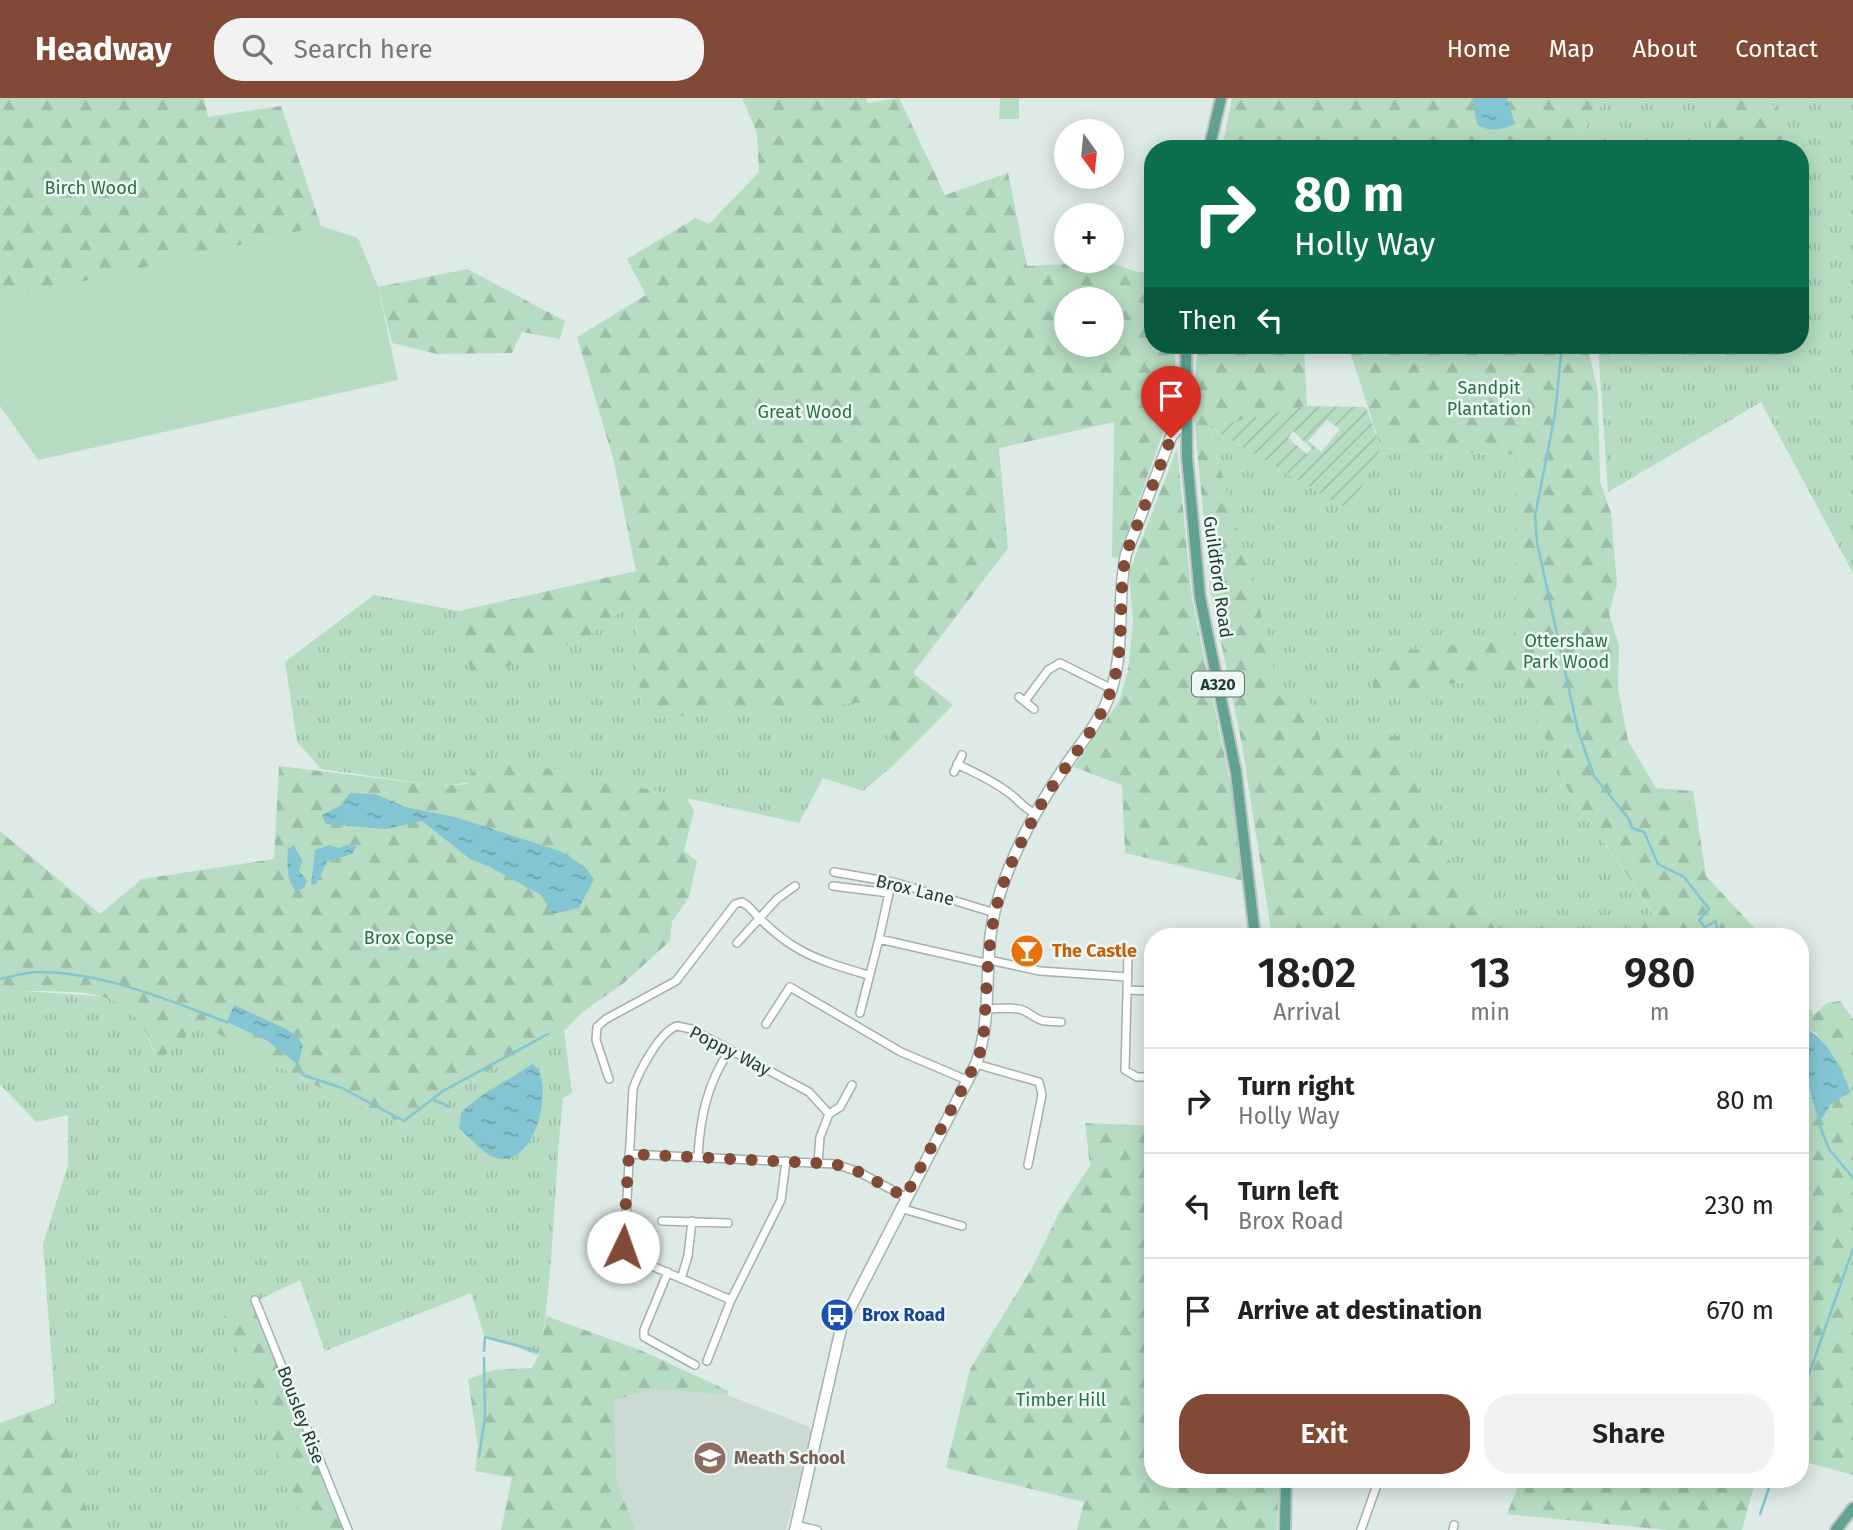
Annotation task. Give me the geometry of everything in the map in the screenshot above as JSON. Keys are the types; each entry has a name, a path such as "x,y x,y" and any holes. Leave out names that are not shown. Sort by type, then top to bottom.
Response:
{"main road":[{"path":"1211,140 1221,98"},
{"name":"Guildford Road","path":"1186,354 1185,425 1200,597 1237,783 1254,928"},
{"path":"1285,1530 1286,1488"},
{"path":"1836,1530 1853,1508"}],"street":[{"path":"817,1530 795,1527 842,1324 905,1197 976,1064 983,1042 995,913 1008,870 1036,814 1104,708 1112,689 1117,669 1121,575 1126,554 1171,438 1177,429 1185,425"},
{"path":"1034,709 1022,699 1048,670 1060,663 1112,689"},
{"path":"962,755 956,768 1010,793 1018,804 1036,814"},
{"name":"Brox Lane","path":"834,872 897,883 995,913"},
{"path":"737,943 777,899 795,886"},
{"path":"833,886 889,893 860,1013"},
{"path":"609,1079 596,1040 600,1023 677,981 735,904 746,905 758,920 780,939 813,958 868,975"},
{"path":"879,939 1040,971 1128,977"},
{"path":"1128,956 1125,1070 1137,1077 1144,1077"},
{"path":"766,1024 790,987 901,1052 969,1081"},
{"path":"1128,990 1144,991"},
{"path":"986,1009 1017,1009 1025,1011 1034,1020 1061,1022"},
{"name":"Poppy Way","path":"629,1154 632,1090 637,1075 671,1028 691,1029 809,1092 829,1114"},
{"path":"698,1157 700,1115 714,1079 730,1050"},
{"path":"976,1064 1035,1080 1040,1085 1042,1095 1028,1165"},
{"path":"818,1163 820,1137 829,1114 840,1107 852,1085"},
{"path":"624,1254 629,1154 818,1163 851,1169 905,1197"},
{"path":"707,1361 731,1300 781,1200 786,1161"},
{"path":"900,1208 961,1223"},
{"path":"662,1220 728,1223"},
{"path":"681,1279 688,1256 692,1221"},
{"path":"611,1253 624,1254 731,1300"},
{"path":"668,1272 644,1331 644,1338 695,1365"},
{"name":"Bousley Rise","path":"255,1300 348,1530"},
{"path":"1361,1530 1376,1488"}],"shaded area":[{"name":"Meath School","path":"651,1389 727,1395 808,1426 812,1433 786,1530 636,1530 617,1484 614,1401"}],"green space":[{"name":"Birch Wood","path":"0,98 204,98 208,117 281,106 321,226 0,301"},
{"name":"Great Wood","path":"742,98 866,98 868,103 899,98 945,195 1008,173 1027,266 1054,265 1054,273 1124,273 1124,267 1144,272 1144,354 1175,354 1175,416 1164,430 1118,558 1112,557 1114,422 999,448 1008,548 913,673 953,705 895,764 883,701 652,718 641,705 636,652 637,599 586,638 472,679 459,611 636,571 613,458 577,337 646,295 627,259 696,218 709,224 759,172 757,133"},
{"path":"1000,98 1019,98 1019,119 999,119"},
{"path":"1232,98 1472,98 1477,125 1508,102 1507,98 1606,98 1577,140 1224,140"},
{"path":"1606,98 1853,98 1853,573 1761,402 1608,492 1599,354 1809,354 1809,140 1577,140"},
{"path":"1730,98 1764,98 1775,108 1782,120 1782,140 1713,140 1712,128 1715,114"},
{"path":"321,226 358,238 378,287 398,380 38,460 0,406 0,301"},
{"path":"467,269 565,321 560,339 522,332 512,353 437,354 392,343 378,287"},
{"path":"1197,354 1304,354 1307,406 1209,428 1258,601 1279,692 1310,702 1322,745 1398,736 1440,847 1496,928 1271,928 1242,745 1211,593 1193,408"},
{"name":"Ottershaw Park Wood","path":"1351,354 1589,354 1598,392 1600,482 1611,513 1617,584 1609,613 1619,645 1618,688 1628,741 1656,788 1693,791 1706,876 1755,928 1630,928 1654,914 1566,787 1518,675 1372,694 1375,654 1514,638 1515,455 1381,448"},
{"path":"1307,406 1366,407 1381,448 1350,511 1209,427","holes":["1327,420 1340,429 1321,452 1308,441","1293,431 1312,449 1307,454 1288,438"]},
{"path":"1209,427 1350,511 1381,448 1515,455 1514,638 1376,654 1372,694 1518,675 1566,787 1654,915 1631,928 1496,928 1440,847 1398,737 1321,745 1310,702 1279,692"},
{"path":"1177,448 1192,599 1235,806 1244,881 1125,853 1122,785 1074,767 1119,701 1128,671 1133,622 1129,572"},
{"path":"374,595 459,611 473,678 586,638 637,598 636,652 641,705 652,718 883,700 895,764 863,791 823,778 799,823 561,770 442,786 321,769 297,742 285,662"},
{"name":"Brox Copse","path":"505,763 561,770 687,798 694,811 684,851 697,861 689,897 672,922 670,941 625,982 584,1011 564,1031 482,1074 406,1124 313,1084 221,1035 196,1027 158,1062 137,1019 123,1006 108,998 70,992 23,991 0,1015 0,831 100,914 142,879 274,859 279,766 442,786 467,784 473,771"},
{"path":"23,991 111,997 138,1016 158,1061 196,1027 209,1031 232,1040 328,1091 406,1124 482,1074 564,1031 572,1093 563,1098 548,1290 540,1353 537,1355 484,1335 471,1293 325,1351 300,1280 225,1316 307,1530 93,1530 55,1403 43,1244 68,1165 68,1115 36,1122 0,1084 0,1015"},
{"path":"1840,1001 1853,1019 1853,1475 1809,1463 1809,1087 1819,1124 1831,1104 1835,1058 1816,1033 1809,1030 1809,1007 1814,1015 1827,1003"},
{"name":"Timber Hill","path":"1085,1123 1144,1126 1144,1488 1279,1488 1277,1530 1077,1530 1084,1502 946,1468 970,1369 1031,1270 1059,1213 1090,1166"},
{"path":"252,1301 344,1530 307,1530 224,1316"},
{"path":"546,1316 640,1350 729,1391 727,1395 651,1389 614,1401 617,1484 636,1530 501,1530 512,1478 475,1471 478,1446 468,1379 494,1370 532,1368 540,1353"},
{"path":"55,1403 93,1530 0,1530 0,1423"},
{"path":"1517,1488 1754,1488 1742,1530 1667,1530 1507,1514"}],"water":[{"path":"1472,98 1507,98 1515,124 1496,129 1477,125"},
{"path":"350,793 375,794 405,807 455,817 560,851 585,867 594,879 579,908 553,914 541,895 470,859 422,821 386,829 326,824 322,815 340,806"},
{"path":"294,845 302,862 299,871 307,880 304,888 296,891 290,882 287,866 288,849"},
{"path":"329,845 339,848 346,845 357,846 352,854 327,862 316,884 311,885 315,850"},
{"path":"234,1005 296,1035 303,1045 298,1065 268,1041 227,1022"},
{"path":"1809,1030 1827,1047 1851,1092 1831,1104 1819,1124 1809,1087"},
{"path":"532,1064 539,1072 542,1103 531,1138 521,1151 509,1158 493,1157 459,1128 461,1113 476,1100"}],"waterway":[{"path":"1561,354 1555,414 1535,516 1537,542 1578,731 1594,776 1629,819 1632,828 1644,832 1658,864 1684,877 1709,909 1699,920 1705,927 1716,921 1717,928"},
{"path":"0,979 38,972 87,977 134,989 227,1022"},
{"path":"298,1065 303,1075 342,1088 404,1121 443,1091 548,1034"},
{"path":"434,1100 450,1107"},
{"path":"1819,1124 1829,1149 1853,1178"},
{"path":"1809,1374 1853,1249"},
{"path":"484,1351 485,1337 538,1351"},
{"path":"479,1457 485,1417 484,1358"},
{"path":"1760,1514 1769,1488"}],"place":[{"name":"The Castle","path":"1027,951"},
{"name":"Brox Road","path":"837,1315"},
{"name":"Meath School","path":"710,1458"}],"route":[{"path":"623,1247 629,1154 835,1164 859,1172 905,1197 971,1077 978,1059 983,1042 992,927 1008,870 1038,810 1104,708 1112,689 1121,633 1121,575 1126,554 1171,438"}],"park label":[{"name":"Sandpit Plantation","path":"1489,398"}]}
